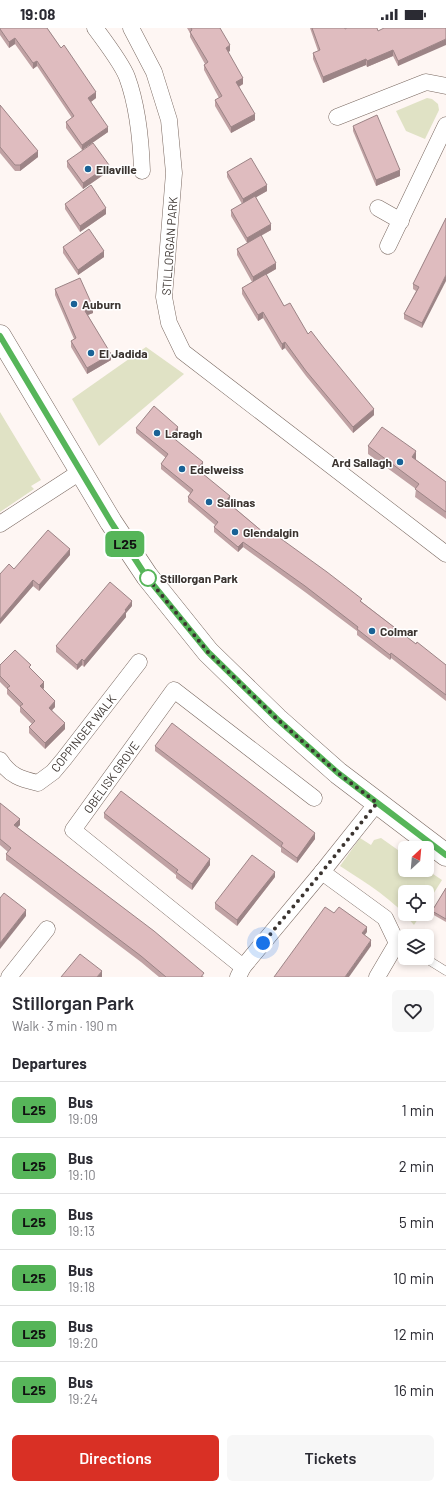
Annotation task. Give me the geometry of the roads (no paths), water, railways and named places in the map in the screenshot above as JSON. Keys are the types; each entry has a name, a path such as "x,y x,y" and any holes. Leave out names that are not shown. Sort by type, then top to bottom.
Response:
{"main road":[{"path":"0,336 80,472 146,576 208,652 277,719 338,773 446,855"}],"street":[{"path":"95,28 104,38 127,76 136,112 142,171"},
{"name":"STILLORGAN PARK","path":"131,28 154,72 168,120 174,173 164,297 170,323 183,352 446,554"},
{"path":"337,117 426,82 446,86"},
{"path":"388,246 446,125"},
{"path":"378,208 401,220"},
{"path":"0,524 80,472"},
{"name":"COPPINGER WALK","path":"0,760 19,778 38,783 53,772 64,760 139,662"},
{"name":"OBELISK GROVE","path":"240,972 73,830 174,690 314,798"},
{"path":"240,972 377,803"},
{"path":"322,872 385,918 398,940"},
{"path":"9,977 47,929"},
{"path":"377,977 398,949"}],"lane":[{"path":"434,964 446,971"}],"place":[{"name":"Ellaville","path":"88,169"},
{"name":"Auburn","path":"74,304"},
{"name":"El Jadida","path":"91,353"},
{"name":"Laragh","path":"157,433"},
{"name":"Ard Sallagh","path":"400,462"},
{"name":"Edelweiss","path":"182,469"},
{"name":"Salinas","path":"209,502"},
{"name":"Glendalgin","path":"235,532"},
{"name":"Stillorgan Park","path":"148,578"},
{"name":"Colmar","path":"372,631"}]}
